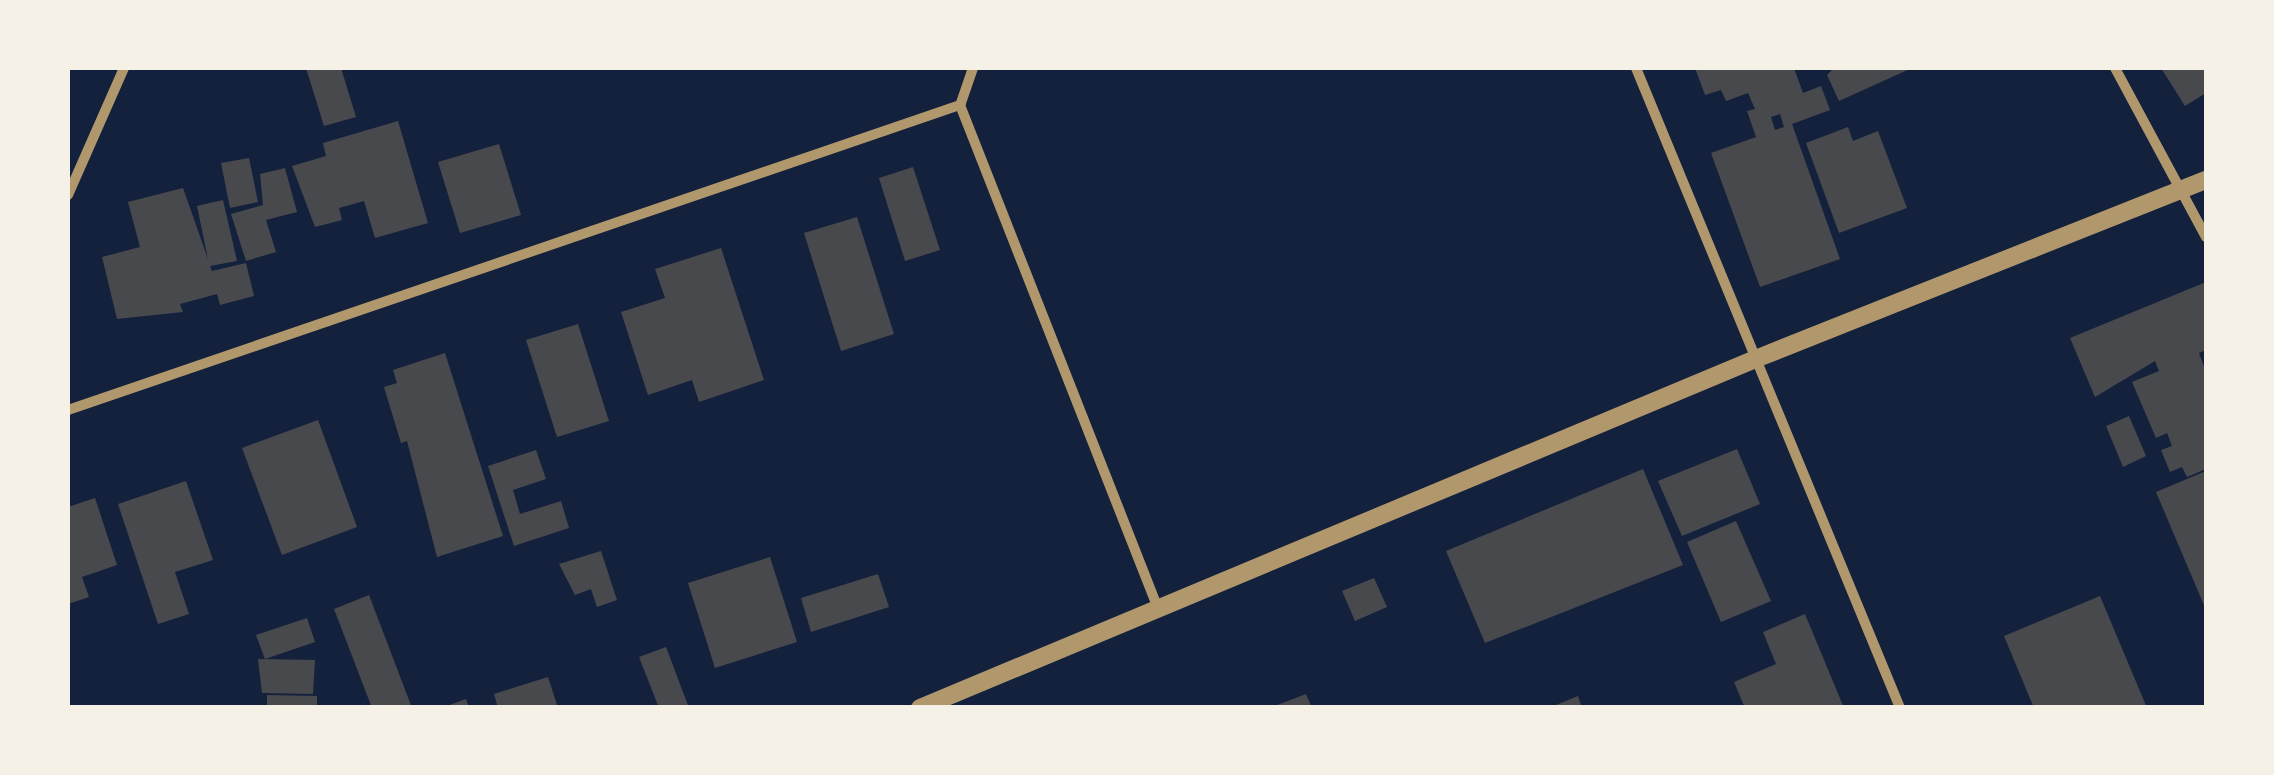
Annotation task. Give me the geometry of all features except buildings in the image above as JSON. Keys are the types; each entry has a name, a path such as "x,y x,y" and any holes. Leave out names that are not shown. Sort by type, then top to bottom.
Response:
{"street":[{"path":"68,195 124,68"},
{"path":"973,68 960,105 1159,612"},
{"path":"1636,68 1900,708"},
{"path":"2115,68 2185,187 2206,237"},
{"path":"68,410 960,105"},
{"path":"921,707 1159,612 1758,358 2206,180"}]}
